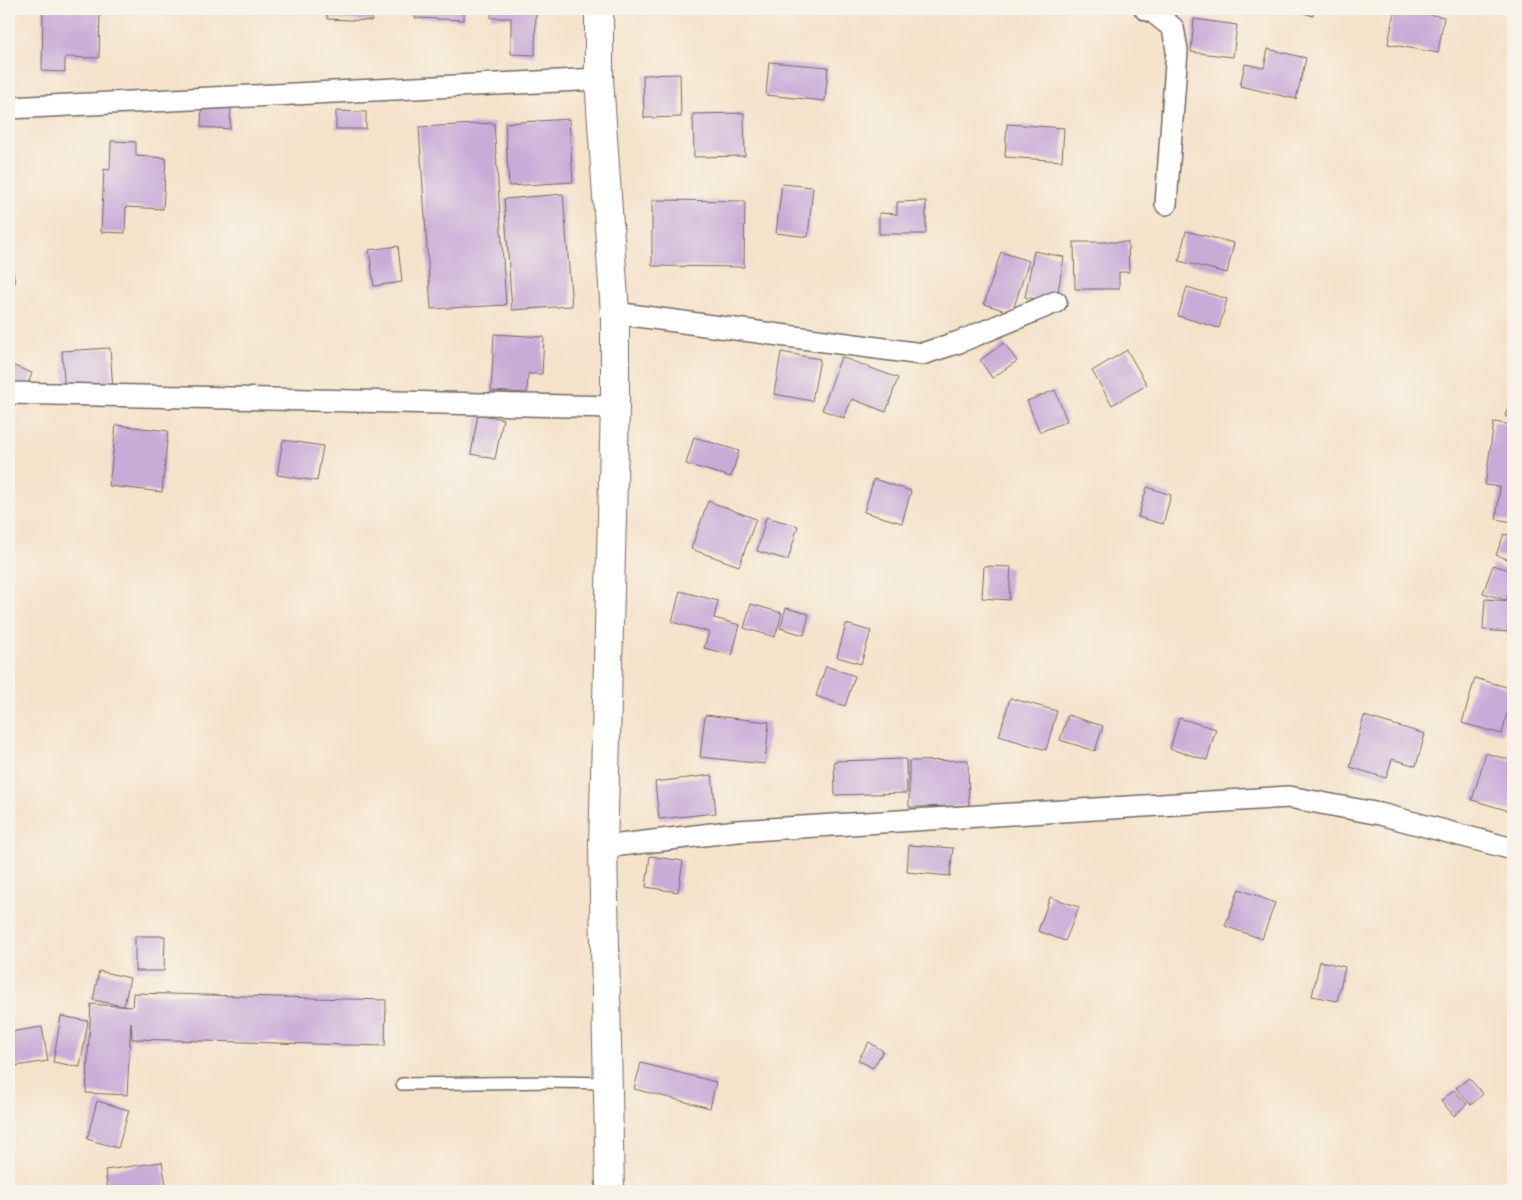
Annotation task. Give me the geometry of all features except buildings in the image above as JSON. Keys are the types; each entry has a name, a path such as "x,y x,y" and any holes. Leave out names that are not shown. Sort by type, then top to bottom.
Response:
{"street":[{"path":"599,9 599,79 615,313 615,407 604,847 610,1191"},
{"path":"1145,9 1153,12 1173,28 1177,50 1166,204"},
{"path":"9,108 599,79"},
{"path":"615,313 922,354 959,342 1056,302"},
{"path":"9,393 615,407"},
{"path":"604,847 737,832 1289,797 1380,814 1513,849"}],"lane":[{"path":"402,1084 608,1083"}]}
